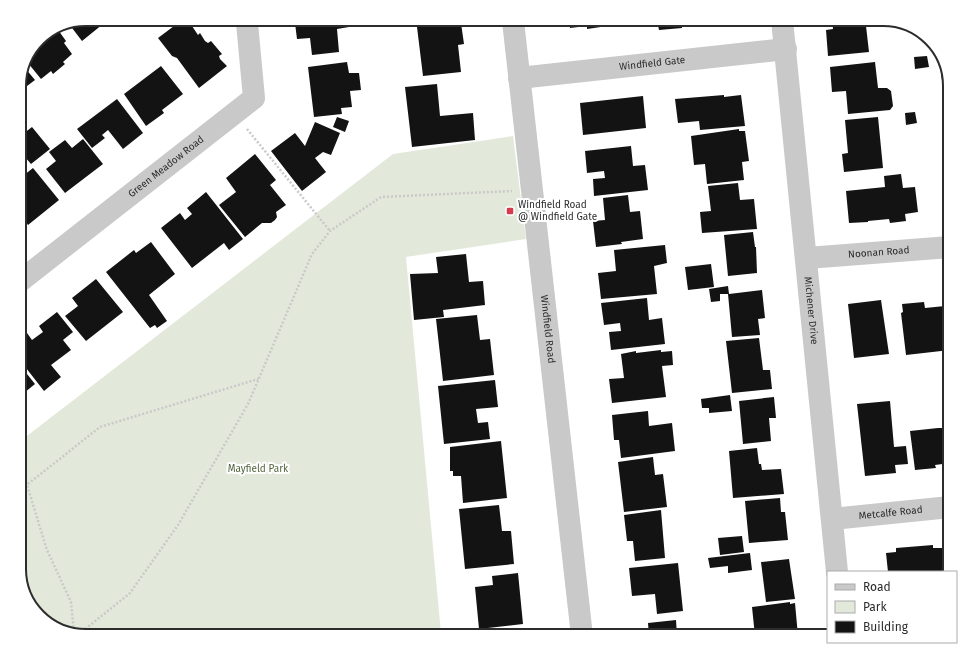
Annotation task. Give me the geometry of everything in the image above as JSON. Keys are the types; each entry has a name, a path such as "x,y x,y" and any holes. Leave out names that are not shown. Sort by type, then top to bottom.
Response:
{"street":[{"name":"Green Meadow Road","path":"26,277 254,98 247,26"},
{"name":"Windfield Road","path":"514,26 581,629"},
{"path":"783,26 786,49"},
{"name":"Windfield Gate","path":"519,78 786,49"},
{"name":"Michener Drive","path":"786,49 837,571"},
{"name":"Noonan Road","path":"807,258 943,248"},
{"name":"Metcalfe Road","path":"832,519 943,508"}],"path":[{"path":"235,113 330,231"},
{"path":"85,629 130,593 178,524 248,404 312,254 330,231 381,197 531,190"},
{"path":"28,484 100,427 258,379"},
{"path":"26,478 47,550 71,602 74,627"}],"green space":[{"name":"Mayfield Park","path":"513,136 526,239 406,257 441,629 86,629 71,627 53,619 34,599 28,584 26,573 26,437 393,154"}],"building":[{"path":"101,26 82,41 72,28"},
{"path":"174,26 192,26 198,35 200,33 205,41 208,43 211,41 222,54 219,56 220,59 227,66 199,88 177,58 172,56 158,38"},
{"path":"295,26 349,26 337,29 339,52 312,55 310,38 297,39"},
{"path":"461,26 464,44 458,45 461,72 423,76 417,27"},
{"path":"570,26 587,26 570,28"},
{"path":"587,26 608,26 587,29"},
{"path":"658,26 682,26 682,28 659,30"},
{"path":"833,26 866,26 869,52 828,56 826,30 833,29"},
{"path":"60,32 66,41 64,43 72,54 63,62 65,64 53,74 51,71 41,79 30,65 32,60 38,50 47,41"},
{"path":"927,56 929,67 915,69 914,57"},
{"path":"347,62 349,73 359,73 361,90 350,91 352,107 341,108 342,114 314,117 308,67"},
{"path":"875,62 878,88 887,88 891,91 893,106 890,110 848,114 846,91 832,92 830,67"},
{"path":"161,66 183,94 162,110 164,113 146,126 124,94"},
{"path":"28,71 35,80 26,87"},
{"path":"437,84 440,116 473,113 475,140 412,147 405,87"},
{"path":"724,95 724,97 741,95 745,126 700,130 699,121 678,123 675,99"},
{"path":"643,96 646,128 583,135 580,103"},
{"path":"117,99 143,133 123,149 108,130 102,135 105,138 92,148 77,129"},
{"path":"915,112 917,123 906,125 905,113"},
{"path":"337,117 349,121 345,132 333,127"},
{"path":"878,117 883,168 844,172 842,154 848,153 845,120"},
{"path":"315,122 340,133 331,155 323,152 315,158 326,172 302,191 271,151 295,133 305,146"},
{"path":"32,127 50,149 31,164 26,158 26,132"},
{"path":"739,129 739,131 745,131 749,161 742,162 744,180 707,184 705,164 694,165 691,136"},
{"path":"83,139 103,164 65,193 46,169 56,161 49,152 65,140 72,148"},
{"path":"631,146 633,166 645,165 648,190 594,196 593,179 605,178 604,171 587,173 585,151"},
{"path":"255,154 276,180 270,185 286,205 276,212 277,217 275,220 271,223 262,223 245,237 219,205 236,192 226,178"},
{"path":"33,168 59,200 28,225 26,222 26,174"},
{"path":"901,174 903,188 915,187 918,212 905,214 906,221 890,223 889,219 849,223 846,191 885,187 884,176"},
{"path":"738,183 740,200 754,199 757,229 702,233 700,212 711,211 708,186"},
{"path":"206,192 243,239 229,250 224,243 192,268 161,228 180,213 185,220 192,214 187,208"},
{"path":"628,195 630,212 640,211 643,239 621,242 622,244 596,247 593,221 605,220 603,198"},
{"path":"753,232 756,247 757,273 728,276 724,235"},
{"path":"151,242 175,274 149,295 167,321 157,328 155,325 150,328 106,272 134,250 136,253"},
{"path":"665,245 667,263 654,266 657,294 601,299 598,273 616,271 614,250"},
{"path":"466,254 469,282 483,281 485,305 443,310 444,317 414,320 410,274 438,273 436,257"},
{"path":"711,264 714,287 688,290 685,267"},
{"path":"96,279 123,312 86,341 65,316 78,306 72,298"},
{"path":"728,286 729,294 762,290 765,318 758,319 760,335 732,337 728,294 720,294 720,301 711,302 709,289"},
{"path":"647,298 649,320 662,318 665,344 611,350 609,332 621,331 620,323 604,325 601,303"},
{"path":"881,300 889,354 854,358 848,304"},
{"path":"924,302 925,308 943,306 943,351 906,355 901,313 903,312 902,304"},
{"path":"57,312 73,332 63,340 71,350 51,365 61,377 44,391 26,368 26,334 27,333 32,340 43,332 39,326"},
{"path":"477,315 480,340 490,339 494,375 443,381 436,319"},
{"path":"759,338 763,370 770,370 772,389 732,393 726,341"},
{"path":"661,350 661,352 672,351 673,365 662,366 666,397 612,403 609,379 624,378 621,354 636,351 636,353"},
{"path":"26,373 35,384 26,391"},
{"path":"495,380 498,407 476,409 478,423 488,422 490,439 444,444 438,386"},
{"path":"730,395 732,411 709,413 709,408 702,408 701,399"},
{"path":"774,397 776,418 769,418 771,441 743,444 739,401"},
{"path":"890,401 894,447 906,446 908,464 895,465 896,473 865,476 857,404"},
{"path":"648,411 649,426 672,423 675,451 621,458 619,440 614,440 612,415"},
{"path":"943,428 943,464 935,465 936,468 915,470 910,431"},
{"path":"501,441 507,498 463,503 461,476 453,476 453,471 450,471 450,447"},
{"path":"757,448 759,464 761,464 762,470 781,469 784,494 733,498 729,451"},
{"path":"653,457 655,475 663,474 667,507 624,512 618,462"},
{"path":"780,498 781,512 785,512 788,540 749,543 745,501"},
{"path":"499,505 502,531 511,531 514,564 465,569 459,509"},
{"path":"661,510 665,558 635,561 633,541 627,541 624,515"},
{"path":"742,536 744,552 720,555 718,538"},
{"path":"933,545 933,548 943,548 943,571 888,571 886,553 896,552 896,548"},
{"path":"750,553 752,570 728,573 728,566 710,568 708,558"},
{"path":"789,559 795,599 766,602 761,562"},
{"path":"678,563 683,611 657,614 655,594 632,596 629,568"},
{"path":"518,573 523,624 479,629 475,587 493,585 492,576"},
{"path":"790,602 790,604 795,603 797,629 754,629 752,607"},
{"path":"676,620 677,629 648,629 648,623"}],"place":[{"name":"Windfield Road @ Windfield Gate","path":"510,211"}]}
